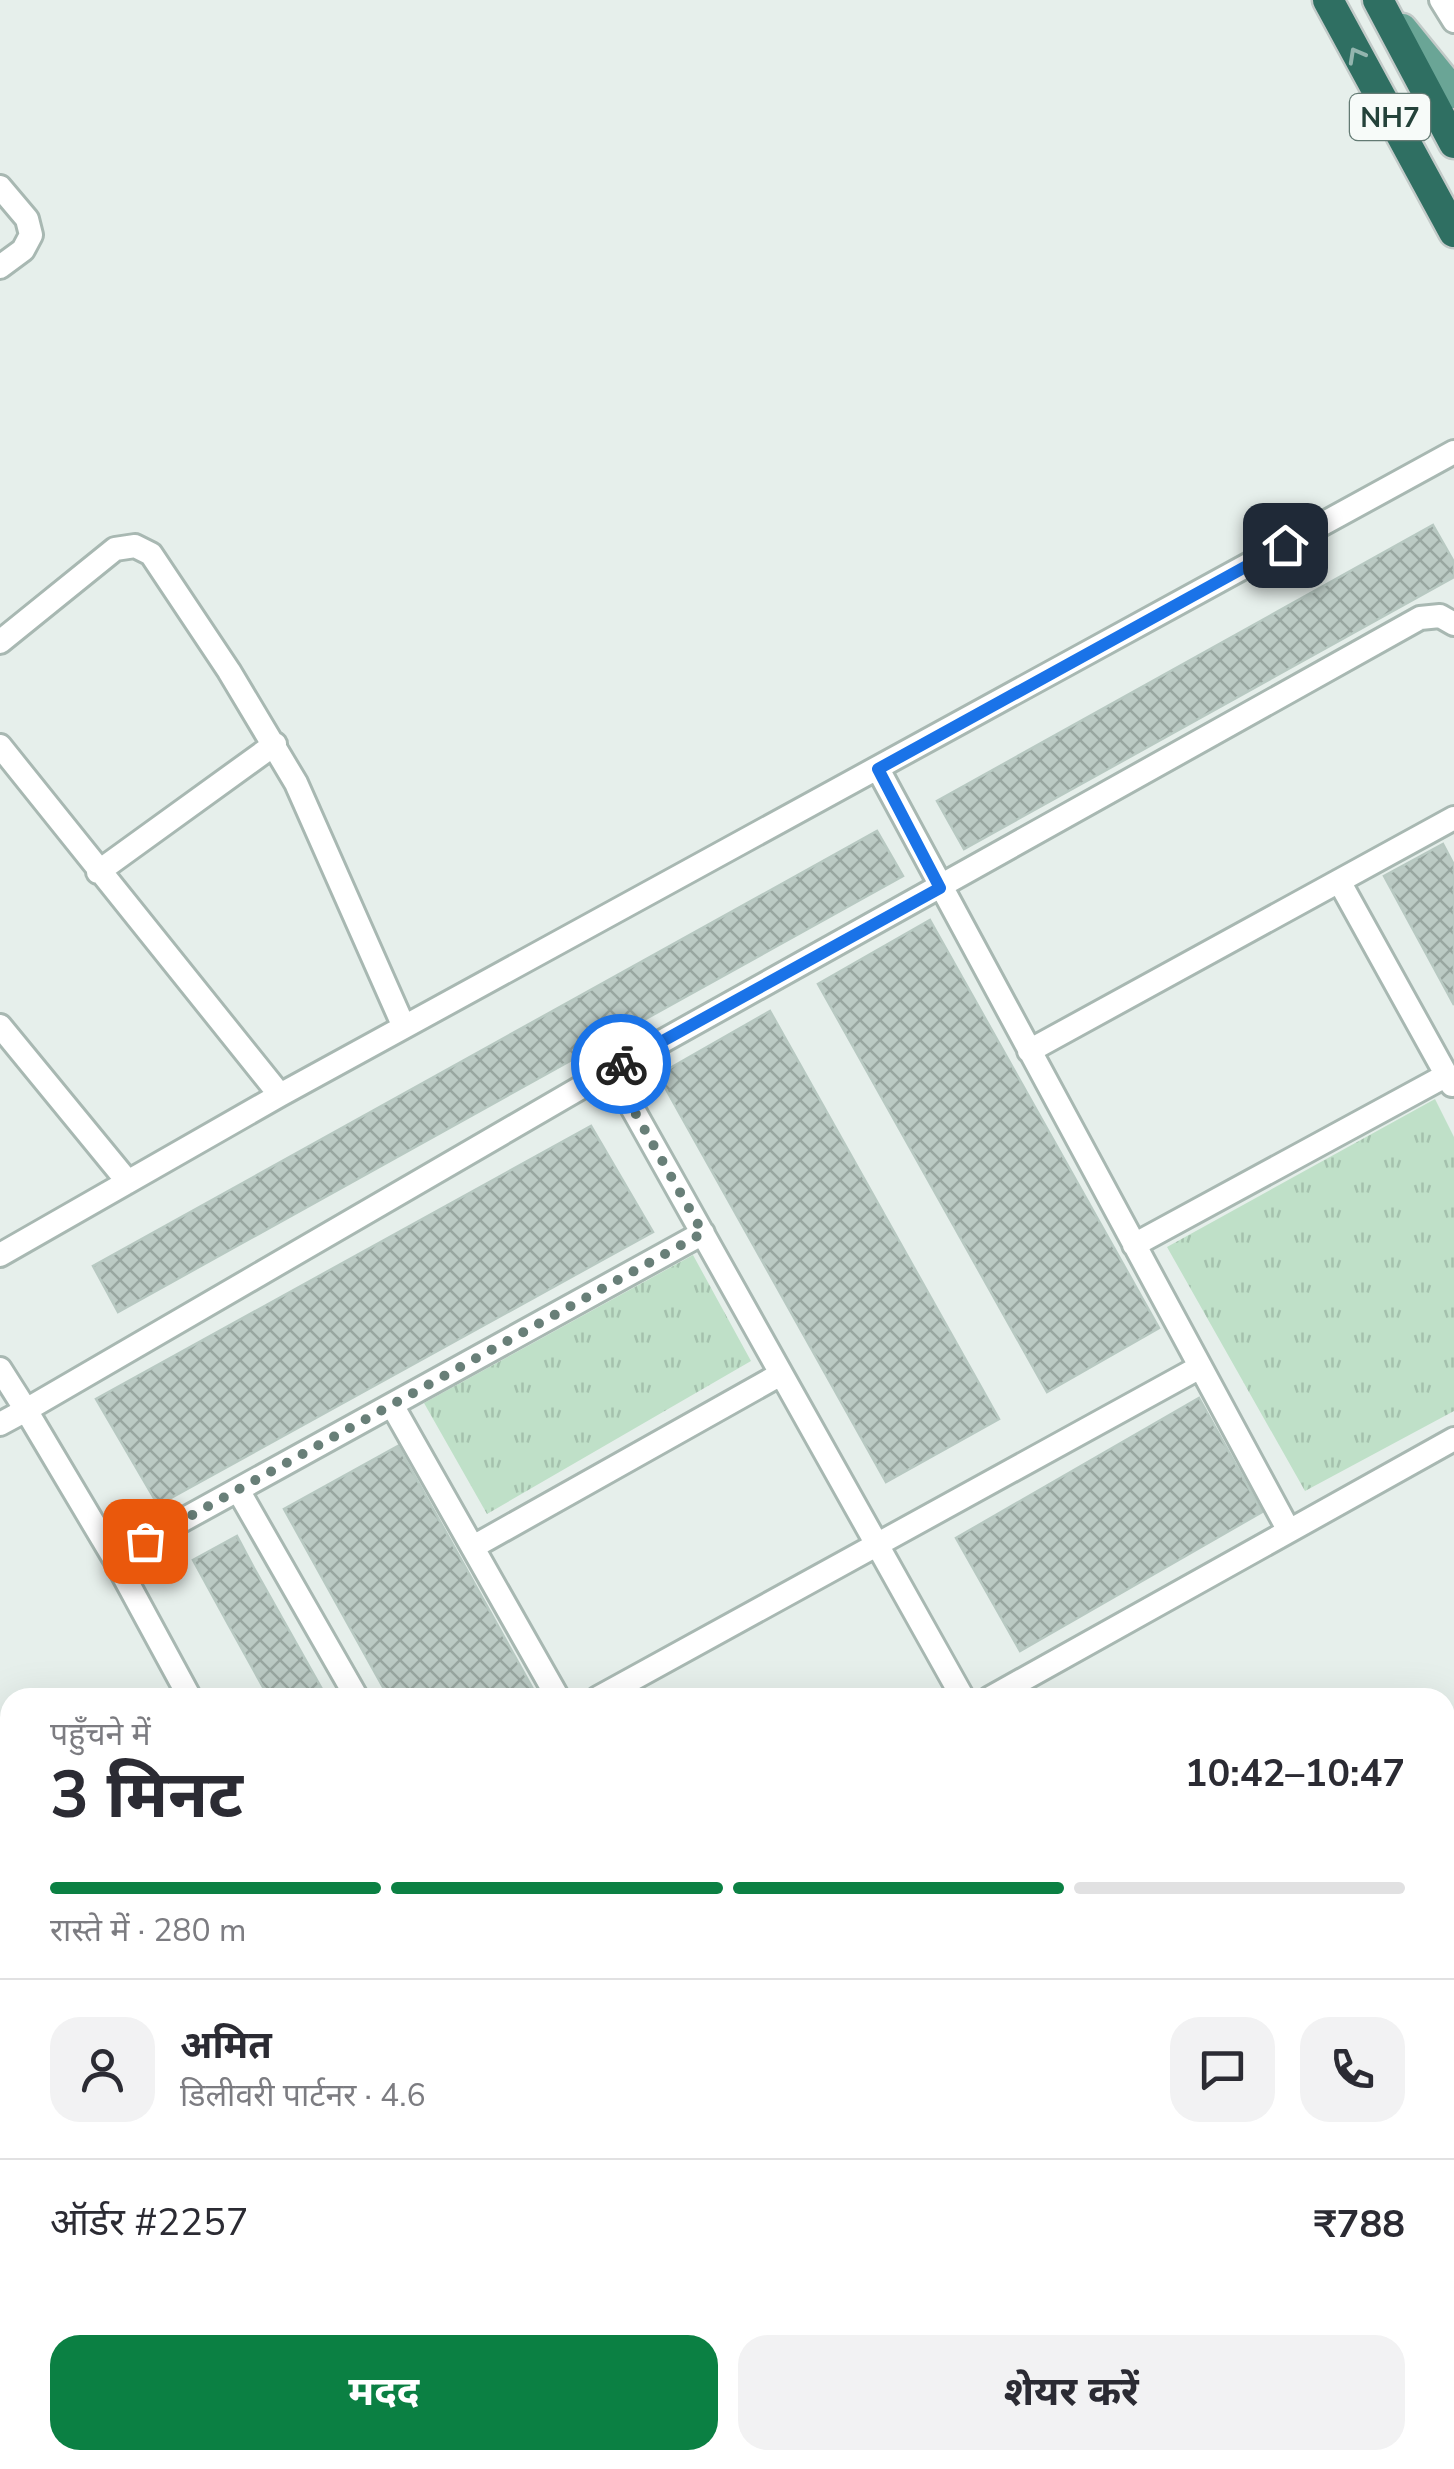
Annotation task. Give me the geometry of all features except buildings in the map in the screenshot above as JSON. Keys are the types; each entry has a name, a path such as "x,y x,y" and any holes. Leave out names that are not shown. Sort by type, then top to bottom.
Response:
{"highway":[{"name":"NH7","path":"1328,0 1454,232"},
{"name":"NH7","path":"1378,0 1454,143"}],"main road":[{"path":"1378,0 1454,93"}],"street":[{"path":"1441,0 1454,22"},
{"path":"0,187 27,219 30,235 23,250 0,267"},
{"path":"0,1256 280,1095 1454,452"},
{"path":"0,642 115,549 135,546 151,554 275,744 296,783 404,1027"},
{"path":"0,1424 611,1070 1420,618 1440,616 1454,624"},
{"path":"98,872 275,744"},
{"path":"0,746 280,1095"},
{"path":"878,769 1289,1531"},
{"path":"1028,1051 1454,818"},
{"path":"1134,1245 1450,1081 1339,881"},
{"path":"4,1038 128,1182"},
{"path":"611,1070 957,1688"},
{"path":"114,1558 703,1233"},
{"path":"616,1688 1200,1367"},
{"path":"0,1368 114,1558 185,1688"},
{"path":"473,1547 781,1374"},
{"path":"392,1404 552,1688"},
{"path":"1008,1688 1454,1440"},
{"path":"238,1490 351,1688"}],"green space":[{"path":"1435,1099 1454,1137 1454,1411 1305,1491 1167,1247"},
{"path":"693,1255 751,1361 487,1514 424,1403"}],"way so far":[{"path":"145,1541 703,1233 611,1070 621,1064"}],"route":[{"path":"621,1064 940,888 878,769 1285,545"}]}
